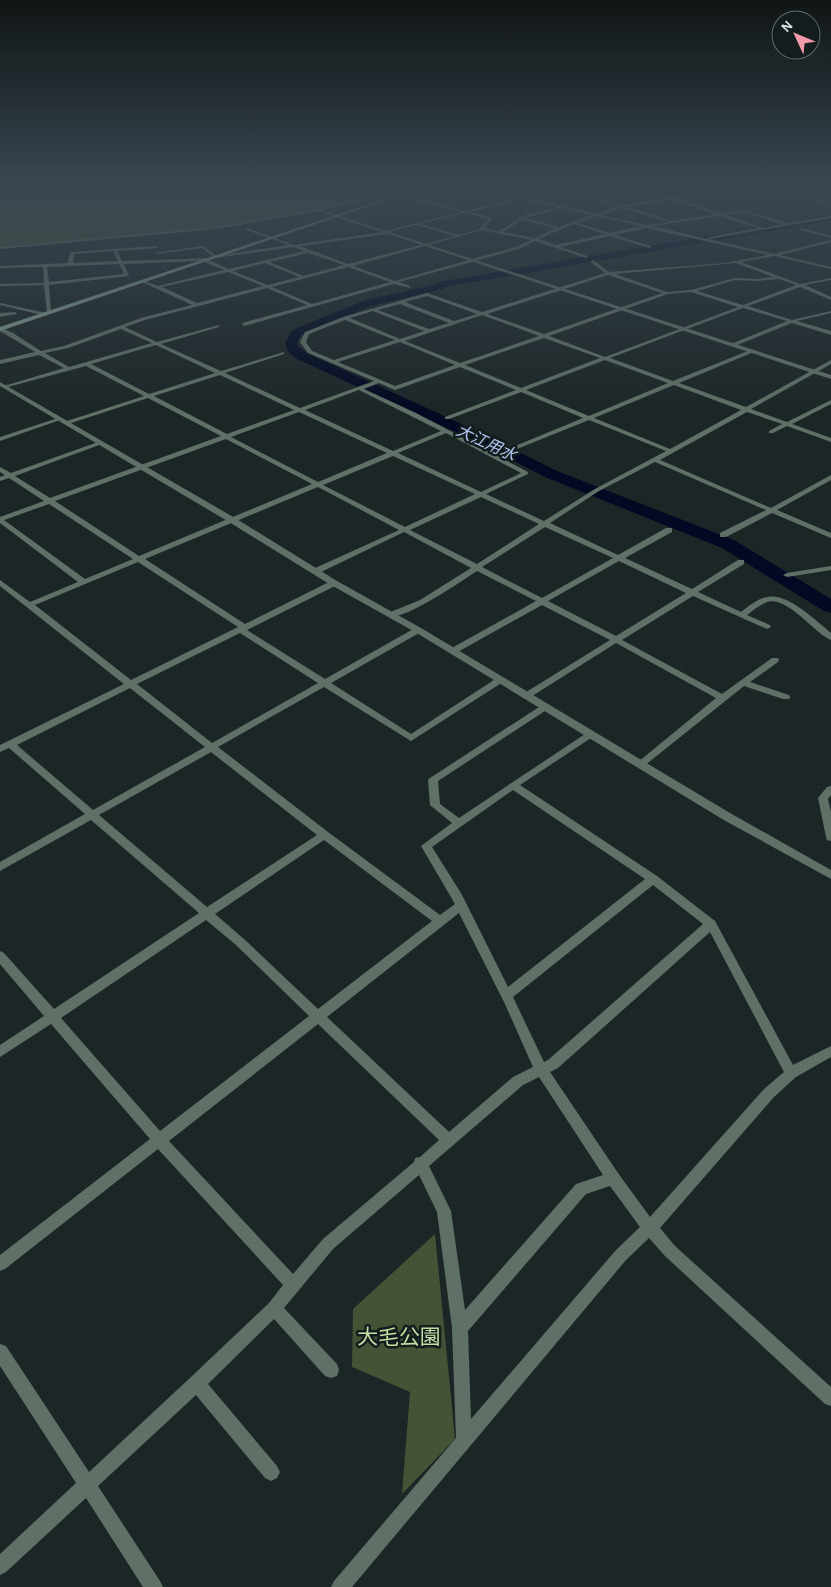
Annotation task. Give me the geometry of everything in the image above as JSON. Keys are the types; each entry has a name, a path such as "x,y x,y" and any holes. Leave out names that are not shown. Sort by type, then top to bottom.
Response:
{"main road":[{"path":"0,329 197,263"}],"street":[{"path":"0,268 118,263"},
{"path":"0,285 45,284 127,275 121,263"},
{"path":"212,263 311,305"},
{"path":"158,287 259,263"},
{"path":"267,263 305,278"},
{"path":"341,263 408,287"},
{"path":"0,362 66,347 121,327 360,263"},
{"path":"244,324 460,263"},
{"path":"480,263 831,377"},
{"path":"596,263 608,274 667,293"},
{"path":"333,362 608,274 726,263"},
{"path":"740,263 800,285 831,299"},
{"path":"810,263 831,268"},
{"path":"0,304 47,313 45,266"},
{"path":"779,278 735,279 691,291 667,293 620,309 542,336 458,365 395,388 310,352 303,342 307,333 345,318 427,294 542,336 606,359 673,382 786,424 830,439"},
{"path":"447,418 800,285 831,279"},
{"path":"144,280 197,306"},
{"path":"691,291 831,333"},
{"path":"400,302 454,323"},
{"path":"374,310 429,331"},
{"path":"733,345 792,321 831,312"},
{"path":"0,315 15,313"},
{"path":"345,318 670,451"},
{"path":"3,386 217,326"},
{"path":"121,327 766,627"},
{"path":"0,329 69,369"},
{"path":"510,450 752,351"},
{"path":"0,439 148,396 282,353"},
{"path":"390,615 423,602 595,491 655,460 831,362"},
{"path":"87,364 316,485 542,601 722,698"},
{"path":"0,520 379,381"},
{"path":"3,386 831,875"},
{"path":"316,571 526,473 364,386"},
{"path":"771,432 831,402"},
{"path":"30,605 446,431"},
{"path":"0,479 100,443"},
{"path":"655,460 831,536"},
{"path":"0,469 411,738 500,680"},
{"path":"723,535 831,477"},
{"path":"0,520 84,582"},
{"path":"452,651 669,530"},
{"path":"526,696 741,562"},
{"path":"787,576 831,568"},
{"path":"0,582 324,835 439,920"},
{"path":"334,583 5,747 93,815 240,942 447,1139"},
{"path":"741,615 769,598 778,599 788,604 831,637"},
{"path":"0,867 418,630"},
{"path":"641,764 722,698 775,660"},
{"path":"744,683 786,697"},
{"path":"459,823 435,805 433,780 545,707"},
{"path":"591,734 513,785 426,846 461,905 541,1070 612,1178 670,1251 831,1398"},
{"path":"513,785 653,879 711,924 791,1074"},
{"path":"831,789 823,798 831,837"},
{"path":"0,1052 324,835"},
{"path":"506,995 653,879"},
{"path":"0,1264 160,1141 439,920 461,905"},
{"path":"0,1566 197,1383 274,1308 328,1244 447,1139 518,1081 553,1064 711,924"},
{"path":"0,956 160,1141 294,1286"},
{"path":"340,1587 621,1256 650,1228 769,1093 791,1074 831,1051"},
{"path":"420,1163 444,1211 460,1328 464,1441"},
{"path":"460,1328 581,1188 612,1178"},
{"path":"274,1308 331,1370"},
{"path":"0,1352 154,1587"},
{"path":"197,1383 271,1472"}],"green space":[{"name":"大毛公園","path":"435,1234 455,1439 402,1494 410,1392 352,1367 353,1309"}],"waterway":[{"name":"大江用水","path":"438,285 567,263"},
{"name":"大江用水","path":"439,287 367,303 296,333 291,343 293,349 302,356 476,436 551,474 728,544 831,607"}]}
